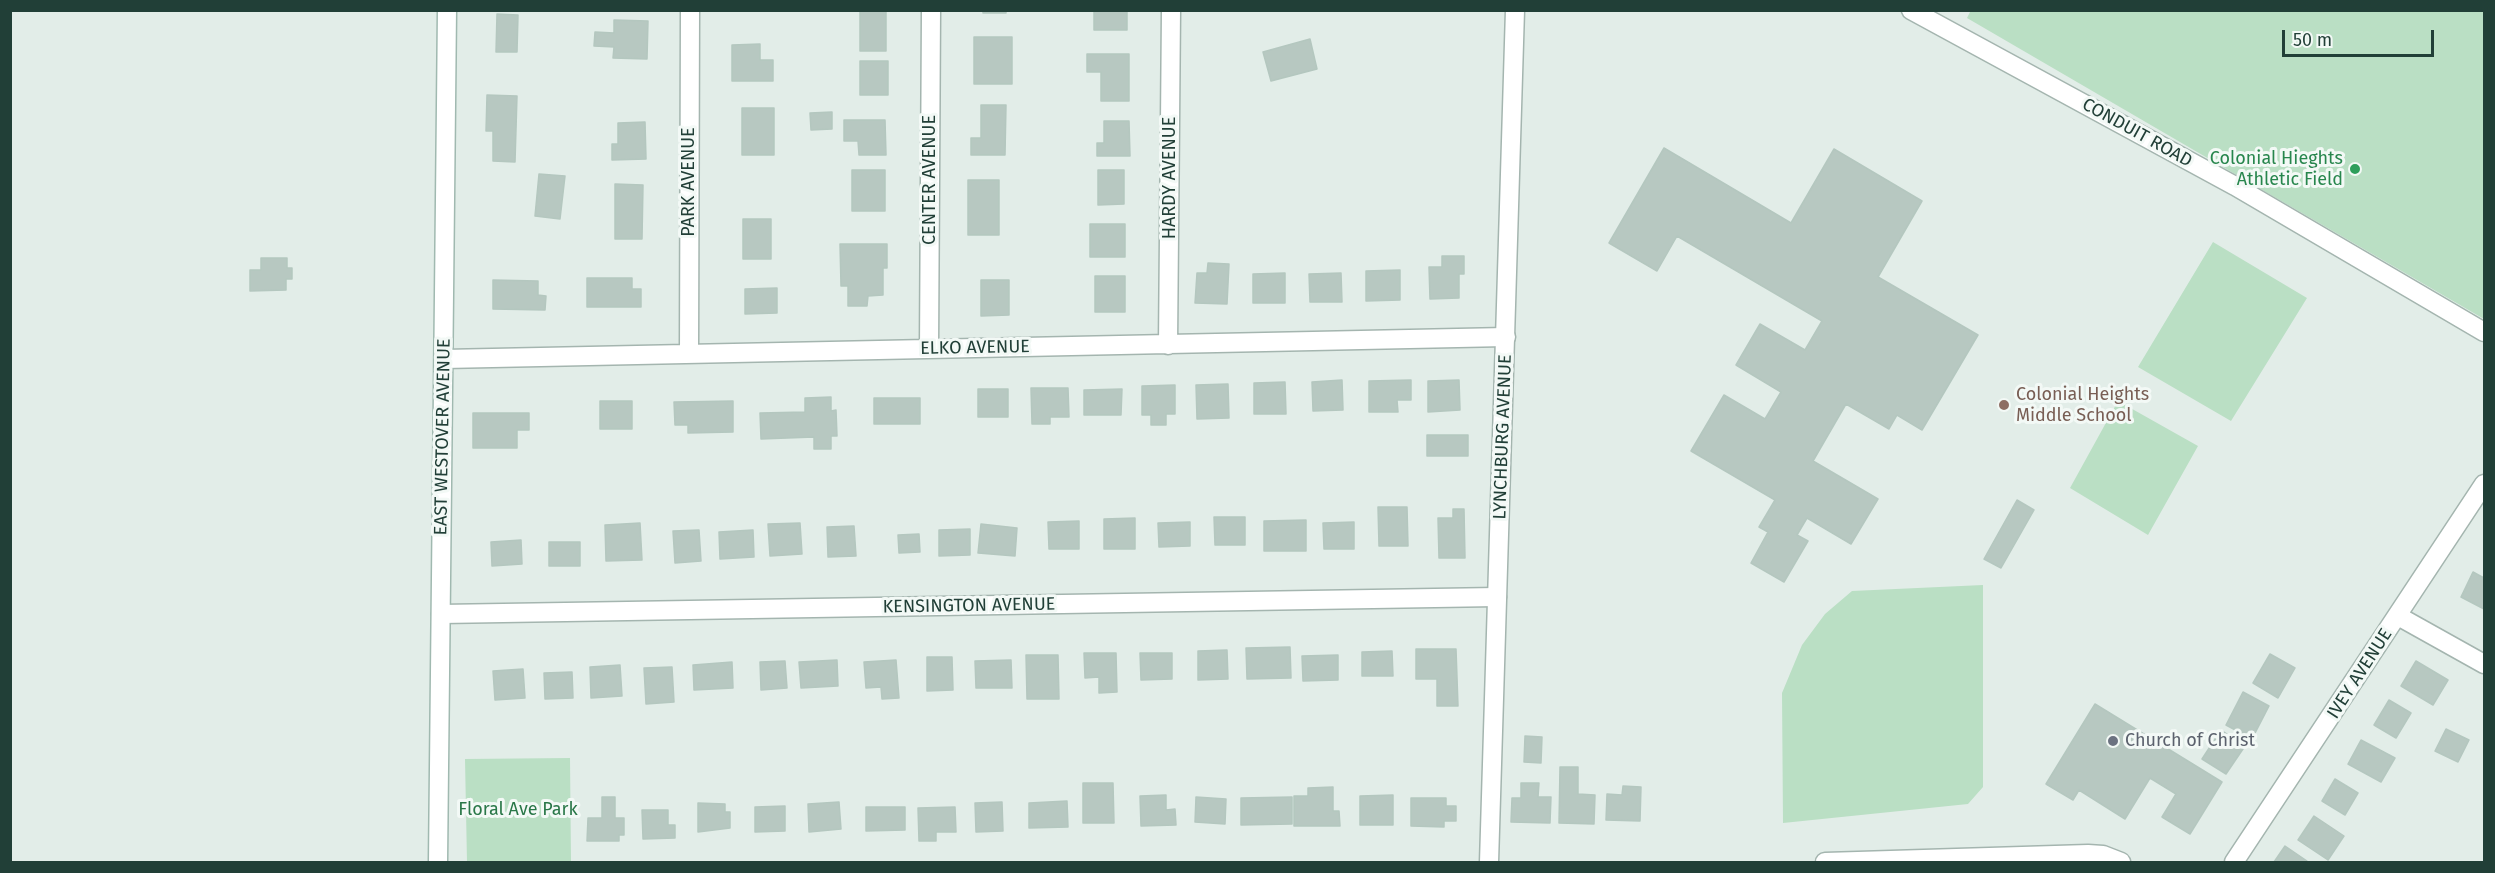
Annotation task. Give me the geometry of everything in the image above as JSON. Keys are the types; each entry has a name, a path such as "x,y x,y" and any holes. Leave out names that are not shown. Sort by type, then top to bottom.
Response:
{"street":[{"name":"EAST WESTOVER AVENUE","path":"438,862 447,10"},
{"name":"PARK AVENUE","path":"689,354 690,10"},
{"name":"CENTER AVENUE","path":"929,349 931,10"},
{"name":"HARDY AVENUE","path":"1168,345 1171,10"},
{"name":"LYNCHBURG AVENUE","path":"1489,862 1515,10"},
{"name":"CONDUIT ROAD","path":"1911,10 2235,186 2484,332"},
{"name":"ELKO AVENUE","path":"444,359 1506,337"},
{"name":"IVEY AVENUE","path":"2234,862 2484,484"},
{"name":"KENSINGTON AVENUE","path":"441,614 1497,597"},
{"path":"2398,616 2484,664"},
{"path":"1825,862 1929,861 2054,854 2103,855 2121,862"}],"green space":[{"name":"Colonial Hieghts Athletic Field","path":"1971,10 2484,11 2484,319 1967,18"},
{"path":"2213,242 2307,298 2231,421 2138,367"},
{"path":"2118,401 2198,446 2148,535 2070,488"},
{"path":"1983,585 1983,787 1968,804 1783,823 1782,693 1802,645 1825,614 1852,591"},
{"name":"Floral Ave Park","path":"570,758 571,862 467,862 465,759"}],"building":[{"path":"860,10 886,10 886,51 860,51"},
{"path":"983,10 1006,10 1006,13 983,13"},
{"path":"1094,10 1127,10 1127,30 1094,30"},
{"path":"497,14 518,15 517,52 496,52"},
{"path":"614,20 648,21 647,59 613,58 614,47 594,46 595,32 614,33"},
{"path":"974,37 1012,37 1012,84 974,84"},
{"path":"1310,39 1317,69 1271,81 1263,52"},
{"path":"760,44 760,60 773,60 773,81 732,81 732,45"},
{"path":"1087,54 1129,54 1129,101 1101,101 1101,72 1087,72"},
{"path":"860,61 888,61 888,95 860,95"},
{"path":"487,95 517,96 515,162 493,161 493,131 486,131"},
{"path":"981,105 1006,105 1005,155 971,155 971,138 981,138"},
{"path":"742,108 774,108 774,155 742,155"},
{"path":"832,112 832,129 811,130 810,113"},
{"path":"844,120 885,120 886,155 859,155 858,141 844,141"},
{"path":"1104,121 1129,121 1130,156 1097,156 1097,143 1104,143"},
{"path":"645,122 646,159 612,160 612,144 618,144 618,123"},
{"path":"1664,148 1791,223 1834,149 1922,201 1878,277 1978,335 1922,430 1897,415 1889,429 1846,404 1813,461 1878,499 1851,544 1807,518 1797,535 1808,541 1784,582 1751,563 1768,532 1759,527 1775,500 1691,451 1724,395 1765,419 1781,392 1736,365 1760,324 1805,350 1822,321 1677,236 1657,271 1609,243"},
{"path":"852,170 885,170 885,211 852,211"},
{"path":"1098,170 1124,170 1124,204 1098,205"},
{"path":"539,174 565,176 560,219 535,216"},
{"path":"968,180 999,180 999,235 968,235"},
{"path":"615,184 643,185 642,239 615,239"},
{"path":"743,219 771,219 771,259 743,259"},
{"path":"1090,224 1125,224 1125,257 1090,257"},
{"path":"840,244 887,244 887,268 883,268 883,295 868,296 867,306 848,306 848,286 841,286"},
{"path":"1442,256 1464,256 1464,274 1459,274 1459,298 1430,299 1429,267 1442,267"},
{"path":"261,258 287,258 287,268 292,268 292,279 286,279 286,290 250,291 250,270 261,270"},
{"path":"1208,263 1229,264 1227,304 1195,303 1197,273 1207,273"},
{"path":"1400,270 1400,300 1366,301 1366,271"},
{"path":"1285,273 1285,303 1253,303 1253,274"},
{"path":"1341,273 1342,302 1310,302 1309,274"},
{"path":"1095,276 1125,276 1125,312 1095,312"},
{"path":"587,278 632,278 632,289 641,289 641,307 587,307"},
{"path":"493,280 538,281 538,295 546,296 545,310 493,309"},
{"path":"981,280 1009,280 1009,315 981,316"},
{"path":"777,288 777,313 745,314 745,289"},
{"path":"1342,380 1343,410 1313,411 1312,382"},
{"path":"1411,380 1411,400 1397,400 1398,412 1369,412 1369,381"},
{"path":"1459,380 1460,410 1428,412 1428,381"},
{"path":"1285,382 1286,414 1254,414 1254,383"},
{"path":"1228,384 1229,418 1197,419 1196,385"},
{"path":"1175,385 1175,414 1166,414 1166,425 1151,425 1151,415 1142,415 1142,386"},
{"path":"1031,388 1068,388 1069,417 1050,417 1050,424 1032,424"},
{"path":"978,389 1008,389 1008,417 978,417"},
{"path":"1122,389 1121,415 1084,415 1084,390"},
{"path":"831,397 831,411 836,410 837,436 831,436 831,449 814,449 814,437 761,439 760,413 805,412 805,398"},
{"path":"874,398 920,398 920,424 874,424"},
{"path":"600,401 632,401 632,429 600,429"},
{"path":"733,401 733,432 688,433 688,425 675,425 674,402"},
{"path":"473,413 529,413 529,430 517,430 517,448 473,448"},
{"path":"1427,435 1468,435 1468,456 1427,456"},
{"path":"2017,500 2034,510 2001,568 1984,559"},
{"path":"1378,507 1407,507 1408,546 1379,546"},
{"path":"1453,509 1464,509 1465,558 1439,558 1438,518 1453,518"},
{"path":"1214,517 1245,517 1245,545 1215,545"},
{"path":"1135,518 1135,549 1104,549 1104,519"},
{"path":"1306,520 1306,551 1264,551 1264,521"},
{"path":"1079,521 1079,549 1049,549 1048,522"},
{"path":"1190,522 1190,546 1159,547 1158,523"},
{"path":"1354,522 1354,549 1324,549 1323,523"},
{"path":"640,523 642,560 606,561 605,525"},
{"path":"800,523 802,554 770,556 768,524"},
{"path":"981,524 1017,528 1015,556 978,553"},
{"path":"854,526 856,556 828,557 827,527"},
{"path":"970,529 970,555 939,556 939,530"},
{"path":"699,530 701,561 675,563 673,531"},
{"path":"753,530 754,557 720,559 719,532"},
{"path":"919,534 920,552 899,553 898,535"},
{"path":"521,540 522,564 492,566 491,542"},
{"path":"549,542 580,542 580,566 549,566"},
{"path":"2473,572 2484,578 2484,609 2461,597"},
{"path":"1290,647 1291,678 1247,679 1246,648"},
{"path":"1416,649 1456,649 1458,706 1437,706 1437,679 1416,679"},
{"path":"1227,650 1228,679 1198,680 1198,651"},
{"path":"1392,651 1393,676 1362,676 1362,652"},
{"path":"1084,653 1116,653 1117,692 1099,693 1099,677 1085,678"},
{"path":"1140,653 1172,653 1172,679 1141,680"},
{"path":"2270,654 2295,668 2278,698 2253,683"},
{"path":"1026,655 1058,655 1059,699 1027,699"},
{"path":"1338,655 1338,680 1303,681 1302,656"},
{"path":"927,657 952,657 953,690 927,691"},
{"path":"837,660 838,686 801,688 799,662"},
{"path":"896,660 899,698 882,699 881,687 866,688 864,662"},
{"path":"1011,660 1012,688 976,688 975,661"},
{"path":"785,661 787,688 761,690 760,662"},
{"path":"2416,661 2448,680 2433,705 2401,686"},
{"path":"732,662 733,688 694,690 693,665"},
{"path":"620,665 622,696 591,698 590,667"},
{"path":"672,667 674,702 646,704 644,668"},
{"path":"523,669 525,698 495,700 493,671"},
{"path":"572,672 573,698 545,699 544,673"},
{"path":"2243,692 2269,706 2252,739 2226,725"},
{"path":"2389,700 2411,713 2396,738 2374,725"},
{"name":"Church of Christ","path":"2095,704 2222,782 2190,834 2162,817 2176,794 2150,778 2125,819 2079,790 2073,800 2046,784"},
{"path":"2446,729 2469,740 2458,762 2435,751"},
{"path":"2221,730 2245,746 2226,774 2202,759"},
{"path":"1525,736 1542,737 1541,763 1524,762"},
{"path":"2361,740 2395,758 2381,782 2348,764"},
{"path":"1560,767 1578,767 1578,794 1595,795 1594,824 1559,823"},
{"path":"2335,779 2358,793 2345,815 2322,801"},
{"path":"1083,783 1113,783 1114,823 1083,823"},
{"path":"1521,783 1539,783 1538,797 1551,797 1550,823 1511,822 1512,798 1521,798"},
{"path":"1623,786 1641,787 1640,821 1606,820 1607,794 1622,795"},
{"path":"1333,787 1333,811 1339,811 1340,826 1294,826 1294,796 1308,796 1308,788"},
{"path":"1166,795 1166,810 1175,809 1176,825 1141,826 1140,796"},
{"path":"1393,795 1393,825 1360,825 1360,796"},
{"path":"602,797 615,797 615,818 624,818 624,835 619,835 619,841 587,841 588,818 602,818"},
{"path":"1196,797 1226,799 1225,824 1195,822"},
{"path":"1292,797 1292,824 1241,825 1241,798"},
{"path":"1411,798 1446,798 1446,806 1456,806 1456,821 1444,821 1444,827 1411,826"},
{"path":"1067,801 1068,827 1029,828 1029,803"},
{"path":"839,802 841,829 809,832 808,804"},
{"path":"1002,802 1003,831 976,832 975,803"},
{"path":"698,803 725,804 725,812 730,812 730,828 698,832"},
{"path":"785,806 785,831 755,832 755,807"},
{"path":"866,807 905,807 905,830 866,831"},
{"path":"955,807 956,832 936,832 936,841 919,841 918,808"},
{"path":"642,810 668,810 668,825 675,825 675,838 643,839"},
{"path":"2314,816 2344,836 2328,860 2298,840"},
{"path":"2285,846 2307,861 2274,862"}],"place":[{"name":"Colonial Hieghts Athletic Field","path":"2355,169"},
{"name":"Colonial Heights Middle School","path":"2004,405"},
{"name":"Church of Christ","path":"2113,741"}]}
